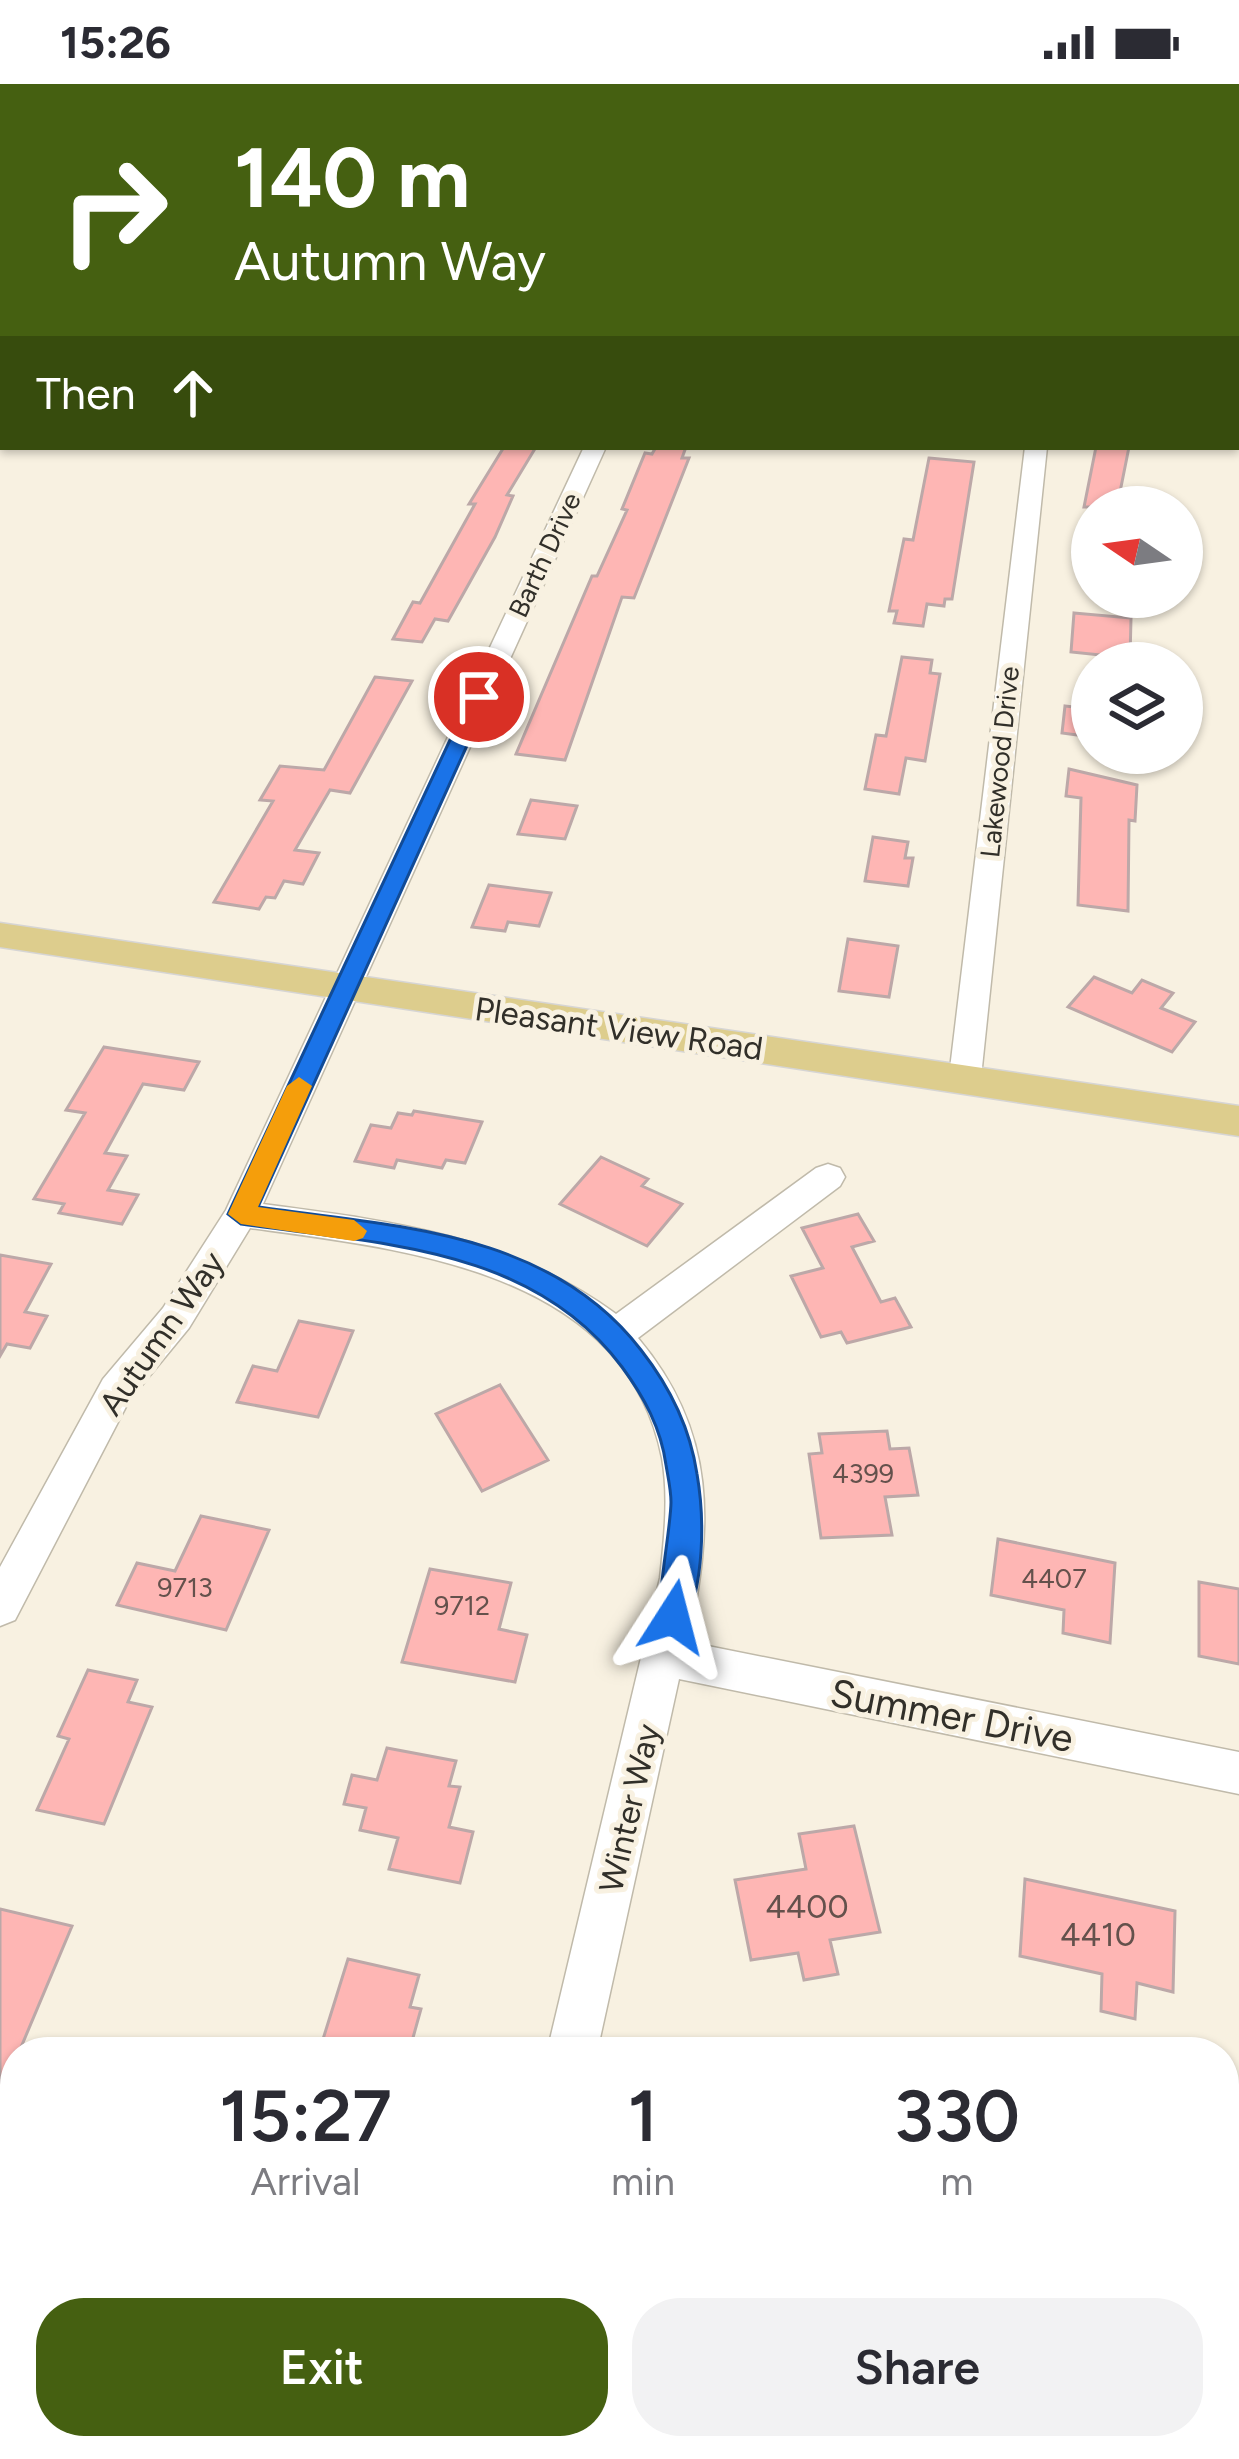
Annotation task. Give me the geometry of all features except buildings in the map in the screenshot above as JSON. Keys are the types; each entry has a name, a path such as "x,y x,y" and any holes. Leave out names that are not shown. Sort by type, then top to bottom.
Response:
{"main road":[{"name":"Pleasant View Road","path":"0,935 1239,1121"}],"street":[{"name":"Barth Drive","path":"344,989 594,450"},
{"name":"Lakewood Drive","path":"965,1077 1036,450"},
{"name":"Autumn Way","path":"0,1607 116,1390 176,1318 241,1214 344,989"},
{"path":"614,1335 828,1178"},
{"name":"Winter Way","path":"241,1214 468,1251 564,1292 614,1335 652,1386 678,1442 686,1500 681,1578 576,2037"},
{"name":"Summer Drive","path":"665,1657 1239,1773"}],"slow traffic":[{"path":"299,1086 241,1214 354,1231"}],"route":[{"path":"479,697 241,1214 447,1244 509,1264 564,1292 614,1335 652,1386 678,1442 686,1500 681,1578 673,1617"}]}
